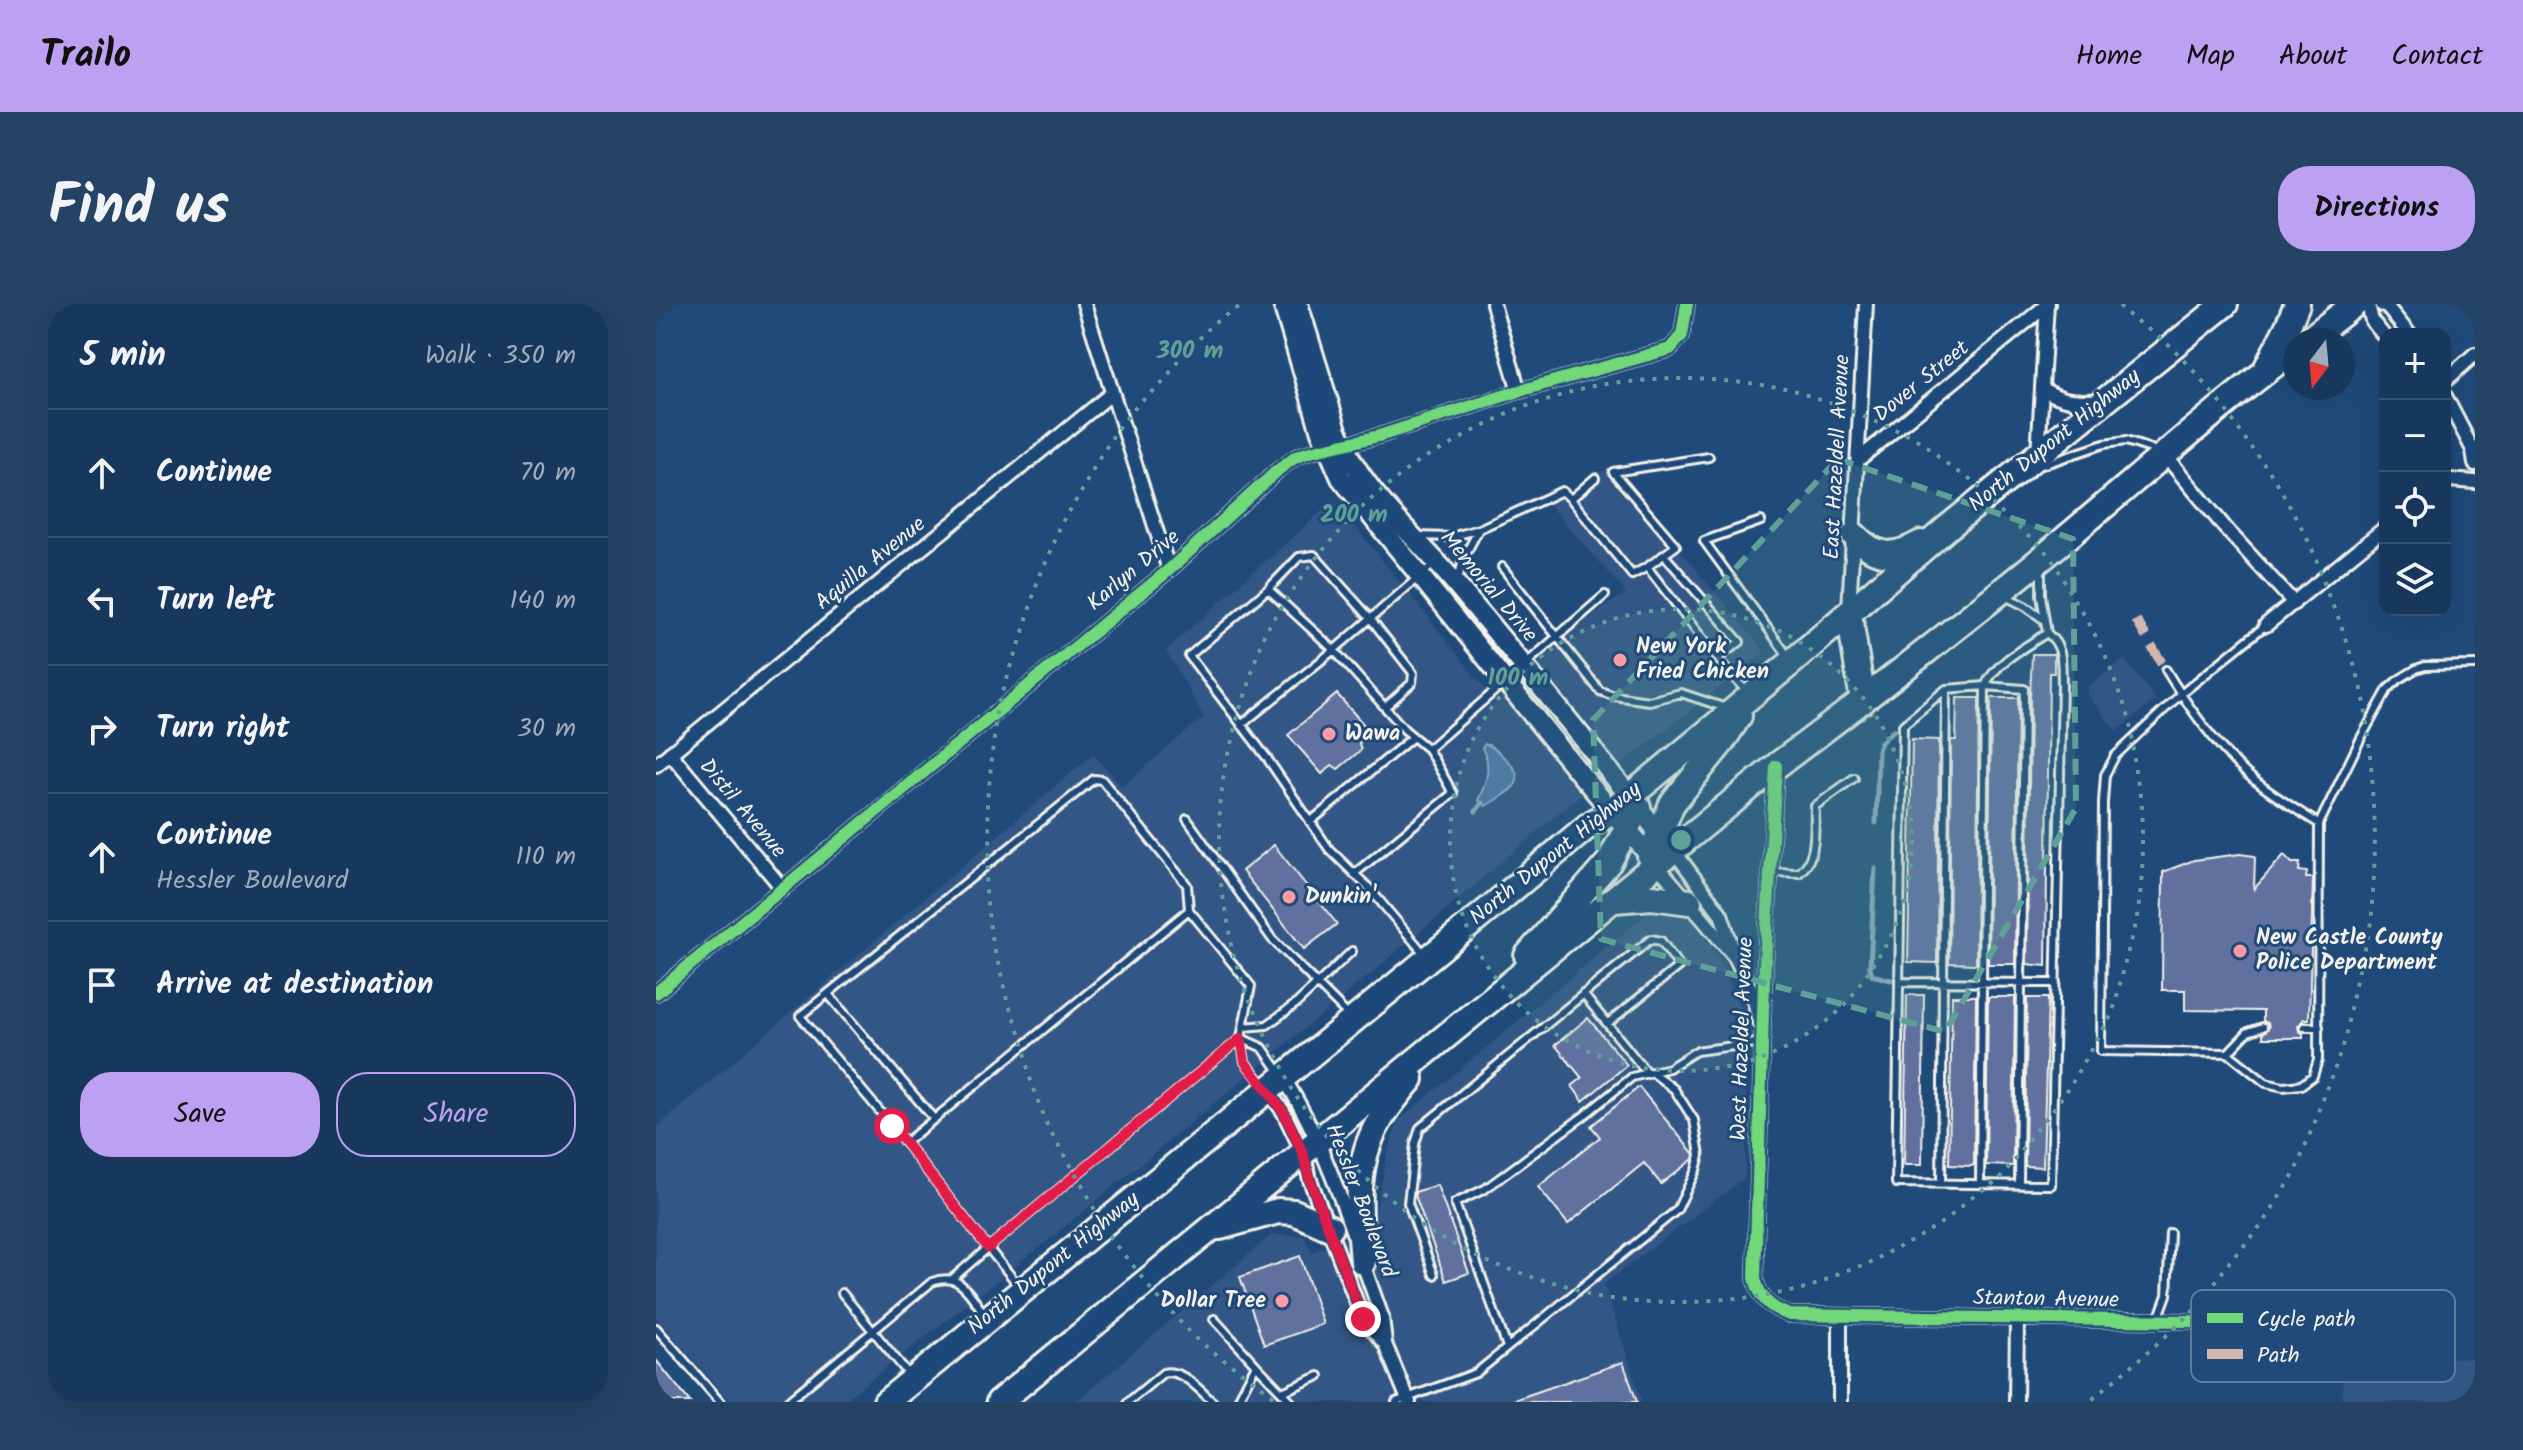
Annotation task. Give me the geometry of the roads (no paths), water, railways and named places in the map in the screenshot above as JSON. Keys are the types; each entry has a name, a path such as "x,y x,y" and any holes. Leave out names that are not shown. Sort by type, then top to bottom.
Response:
{"highway":[{"name":"North Dupont Highway","path":"886,1402 1589,825 1627,811 1742,704 1947,528 2225,304"},
{"path":"2264,373 2297,304"},
{"path":"2324,328 2355,304"},
{"path":"999,1402 1614,900 1660,851 1863,701 2041,559 2283,358"},
{"path":"1854,535 1881,554 1900,554 1947,528"},
{"path":"1849,613 1863,701"},
{"path":"1660,851 1672,804 1722,742 1742,704"},
{"path":"1481,1009 1609,862 1627,811"},
{"path":"1614,900 1652,897 1689,902"},
{"path":"1363,1262 1359,1187 1365,1152 1382,1117 1438,1044"},
{"path":"1207,1231 1278,1211 1294,1212 1330,1228"}],"street":[{"path":"1084,304 1169,570"},
{"name":"Memorial Drive","path":"1283,304 1335,447 1457,584 1523,665 1627,811"},
{"name":"Memorial Drive","path":"1298,304 1335,447 1335,468 1350,491 1504,680 1721,914 1736,959 1752,992 1763,1039"},
{"path":"1493,304 1519,391"},
{"name":"Karlyn Drive","path":"656,993 1169,570 1296,457 1670,349 1682,335 1687,304"},
{"name":"East Hazeldell Avenue","path":"1849,613 1866,304"},
{"path":"2038,454 2047,304"},
{"name":"Dover Street","path":"1858,460 2047,304"},
{"path":"2368,304 2372,321 2379,330"},
{"path":"2381,304 2404,328"},
{"path":"2451,376 2475,354"},
{"path":"2042,388 2065,400 2105,399"},
{"name":"Aquilla Avenue","path":"656,765 1111,394"},
{"path":"2447,400 2473,450 2475,464"},
{"path":"2164,454 2227,530 2294,603"},
{"path":"2451,482 2475,482"},
{"path":"2266,625 2379,533"},
{"name":"Distil Avenue","path":"670,753 783,889"},
{"name":"West Hazeldel Avenue","path":"1772,1309 1759,1294 1755,1278 1764,981 1776,766"},
{"name":"Memorial Drive","path":"1660,851 1689,902 1736,959"},
{"name":"Hessler Boulevard","path":"1275,1083 1302,1108 1311,1147 1310,1180 1363,1319 1385,1344"},
{"name":"Hessler Boulevard","path":"1275,1083 1283,1111 1334,1176 1382,1317 1385,1344 1404,1400"},
{"name":"Stanton Avenue","path":"1772,1309 1789,1315 2191,1322"},
{"path":"1840,1316 1840,1402"},
{"path":"2016,1402 2017,1319"}],"lane":[{"path":"2004,482 2046,463 2104,444 2126,441 2164,454"},
{"path":"1413,536 1451,537 1479,529 1562,491 1632,575 1676,546 1613,472 1709,457"},
{"path":"1571,499 1595,478"},
{"path":"1761,521 1704,541 1792,662"},
{"path":"1457,584 1463,559 1479,529"},
{"path":"1385,707 1412,683 1413,673 1370,618 1314,555 1299,557 1268,589 1189,656 1267,758 1329,849 1369,888 1428,958"},
{"path":"1664,555 1740,642 1718,658"},
{"path":"2019,1184 2024,689 1985,686 1946,689 1903,725 1896,1183 2051,1185 2062,685 2061,652 2057,642 2047,633 2044,620 2041,559"},
{"path":"1241,725 1437,561"},
{"path":"1502,567 1600,691 1649,701 1681,693 1742,704"},
{"path":"1647,567 1718,658 1742,704"},
{"path":"1268,589 1334,650 1413,737 1428,749 1453,793 1354,874"},
{"path":"1998,593 2025,606 2044,620"},
{"path":"1428,749 1605,595"},
{"path":"2266,625 2181,694 2115,756 2105,775 2101,1051 2228,1053 2266,1083 2283,1087 2301,1085 2313,1076 2318,1060 2319,1027 2319,824 2388,689 2425,666 2475,665"},
{"path":"1980,1184 1985,686 1990,675 2047,633"},
{"path":"2166,670 2230,758 2288,804 2319,824"},
{"path":"1941,1184 1946,689"},
{"path":"1310,822 1413,737"},
{"path":"1771,872 1799,873 1808,866 1813,846 1815,806 1854,778"},
{"path":"1022,1290 800,1016 1094,779 1102,780 1187,885 1189,910 1251,986 1241,1038 1245,1062 1275,1083"},
{"path":"1187,819 1272,939 1353,1020"},
{"path":"905,1143 1189,910"},
{"path":"1434,1275 1408,1203 1415,1144 1420,1128 1651,939 1661,941 1679,966 1608,1023"},
{"path":"1243,1027 1267,1025 1297,1003 1352,951"},
{"path":"1899,982 2056,983"},
{"path":"828,994 934,1119"},
{"path":"1404,1400 1476,1373 1677,1210 1696,1170 1700,1155 1694,1120 1674,1089 1651,1073 1583,994"},
{"path":"2228,1053 2248,1032 2263,1027"},
{"path":"2304,1027 2319,1027"},
{"path":"1241,1038 1263,1048 1275,1083"},
{"path":"952,1279 1241,1038"},
{"path":"1507,1347 1455,1203 1485,1189 1632,1077 1669,1068 1696,1051 1763,1039"},
{"path":"2157,1322 2167,1295 2170,1233"},
{"path":"787,1402 932,1282 943,1278 960,1283 987,1318"},
{"path":"842,1293 913,1379"},
{"path":"1214,1319 1291,1402"},
{"path":"656,1328 720,1402"},
{"path":"1237,1402 1256,1365"},
{"path":"1128,1402 1163,1373 1170,1371 1180,1374 1213,1402"},
{"path":"1282,1392 1319,1376"}],"waterway":[{"path":"1876,823 1878,750 1881,742 1894,730"},
{"path":"1476,811 1482,803"},
{"path":"1875,868 1870,967 1872,975 1891,980"}],"place":[{"name":"New York Fried Chicken","path":"1620,660"},
{"name":"Wawa","path":"1329,734"},
{"name":"Dunkin'","path":"1289,897"},
{"name":"New Castle County Police Department","path":"2240,951"},
{"name":"Dollar Tree","path":"1282,1301"}]}
